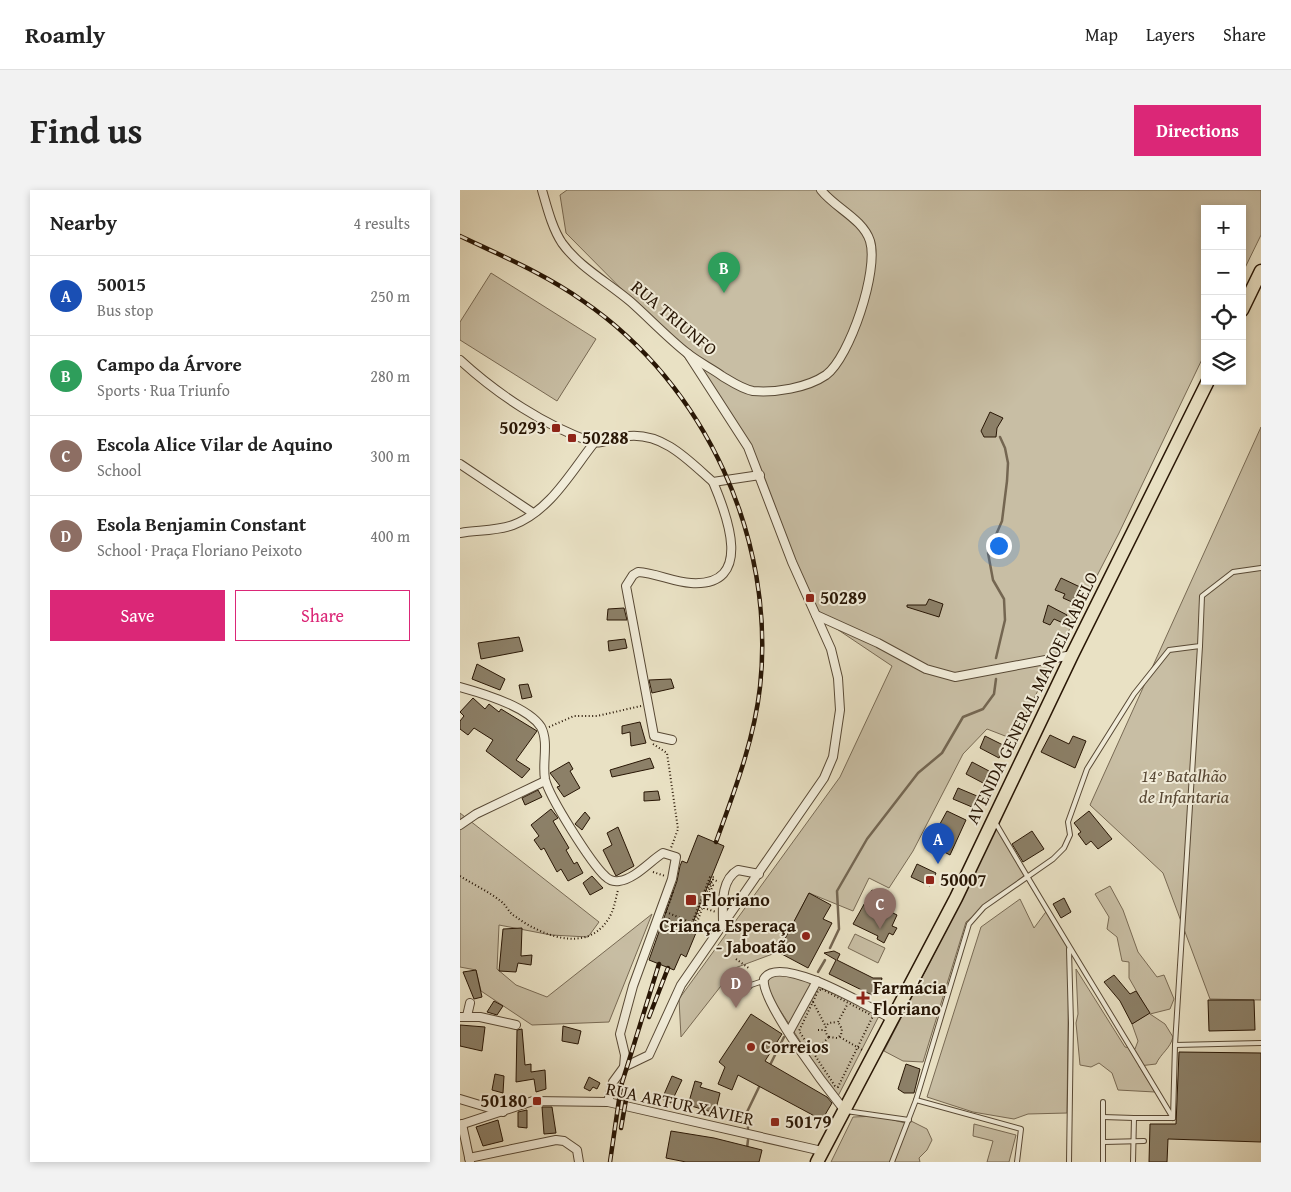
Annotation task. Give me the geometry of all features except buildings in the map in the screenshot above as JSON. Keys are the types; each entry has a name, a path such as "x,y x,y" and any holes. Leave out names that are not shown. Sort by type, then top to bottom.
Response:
{"main road":[{"path":"1246,302 1261,272"},
{"name":"AVENIDA GENERAL MANOEL RABELO","path":"819,1156 845,1111 956,898 1072,655 1206,385"}],"street":[{"name":"RUA TRIUNFO","path":"542,190 562,242 575,257 631,302 688,354 732,382 750,390 792,388 825,375 834,367 846,345 859,312 869,279 872,251 870,240 860,225 834,205 821,190"},
{"path":"608,1102 613,1082 624,1067 649,1055 681,985 824,778 833,756 838,733 840,710 838,678 831,650 792,562 760,475 741,435 688,354"},
{"path":"460,360 491,387 518,405 594,443 631,435 659,441 682,455 712,482 729,524 732,541 732,553 723,573 716,580 693,584 638,572 633,575 626,586 655,737 672,740"},
{"path":"460,534 513,524 533,513 556,492 594,443"},
{"path":"460,464 533,513"},
{"path":"460,472 469,470"},
{"path":"712,482 760,475"},
{"path":"816,615 878,643 926,669 955,677 1072,655"},
{"path":"460,687 508,704 533,718 545,739 545,780 579,842 598,868 611,880 621,880 643,868 656,857 669,853 677,860 672,879 633,986 620,1034 625,1054 624,1067"},
{"path":"460,825 476,814 545,780"},
{"path":"723,924 726,885 731,876 738,870 759,874"},
{"path":"845,1111 817,1077 789,1032 765,988 764,981 769,973 776,971 796,973 892,1019"},
{"path":"789,1032 816,981"},
{"path":"470,1003 464,1016 516,1025"},
{"path":"460,1099 503,1112"},
{"name":"RUA ARTUR XAVIER","path":"461,1125 533,1101 608,1102 819,1156"},
{"path":"461,1125 470,1160 556,1140 571,1145 577,1150 579,1162"}],"lane":[{"path":"1173,1118 1175,1045 1202,596 1233,572 1261,568"},
{"path":"892,1162 916,1100 969,924 984,907 1054,859 1064,848 1070,835 1068,822 1087,769 1134,694 1169,650 1200,646"},
{"path":"993,818 1173,1118"},
{"path":"1069,1162 1070,949"},
{"path":"741,994 750,985 764,981"},
{"path":"1175,1045 1261,1043"},
{"path":"916,1100 1021,1129 1017,1162"},
{"path":"1103,1102 1103,1162"},
{"path":"845,1111 908,1120"},
{"path":"1103,1117 1173,1118"},
{"path":"1133,1162 1134,1118"},
{"path":"1104,1142 1144,1141"}],"path":[{"path":"542,731 574,716 597,716 648,704"},
{"path":"655,737 653,746 667,753 678,829 669,853"},
{"path":"643,868 672,879"},
{"path":"460,876 496,898 514,916 531,927 551,935 570,939 583,939 598,931 611,914 621,880"},
{"path":"673,892 666,912 692,923 710,877 714,877 695,925"},
{"path":"695,925 710,883 712,879 716,880"},
{"path":"710,883 713,885 704,908 723,913"},
{"path":"669,918 668,923 688,931 688,926 691,923 703,928"},
{"path":"736,959 750,969"},
{"path":"822,989 874,1016 861,1049 838,1087 835,1086 798,1031 813,1002 818,991 822,989"},
{"path":"813,1002 829,1037"},
{"path":"838,1022 848,1002"},
{"path":"818,1030 826,1028 830,1023 838,1022"},
{"path":"838,1022 842,1029 839,1037"},
{"path":"801,1025 807,1028"},
{"path":"829,1037 834,1039 839,1037 861,1049"},
{"path":"813,1053 829,1037"}],"green space":[{"path":"567,190 1261,190 1261,235 1246,266 1246,205 1201,205 1201,361 1119,533 1013,739 987,729 963,754 913,851 889,888 869,878 853,911 809,893 778,952 735,968 681,1037 679,999 840,777 892,666 816,615 737,429 672,340 566,233 560,195"},
{"path":"491,273 596,339 557,401 460,340 460,322"},
{"name":"14° Batalhão de Infantaria","path":"1261,427 1261,1000 1210,999 1163,873 1090,805"},
{"path":"460,813 599,922 588,937 551,935 499,925 497,969 516,985 547,997 652,914 609,1022 532,1025 481,991 476,970 460,967"},
{"path":"997,824 1026,874 966,922 923,1062 903,1061 884,1051 964,896"},
{"path":"1110,886 1123,910 1138,952 1157,977 1164,975 1174,999 1170,1009 1150,1014 1165,1024 1173,1037 1170,1045 1156,1064 1139,1066 1155,1092 1118,1090 1112,1073 1099,1063 1091,1067 1080,1065 1076,1023 1078,1014 1076,969 1125,1047 1135,1049 1138,1041 1132,1024 1149,1013 1129,978 1129,962 1122,961 1117,937 1107,929 1109,917 1095,894"},
{"path":"1020,899 1034,928 1048,909 1069,949 1067,1113 1028,1114 1014,1119 973,1112 927,1097 981,927"},
{"path":"855,934 885,948 878,963 848,948"},
{"path":"772,972 817,980 881,1012 837,1098 765,987"},
{"path":"878,1116 905,1123 891,1161 909,1120 927,1129 932,1140 927,1150 919,1158 920,1162 831,1162 853,1117"},
{"path":"974,1124 1016,1135 1009,1162 987,1162 993,1141 973,1136"}],"waterway":[{"path":"996,658 1005,620 1004,599 993,580 988,553 1002,521 1007,481 1008,463 1005,448 1000,437"},
{"path":"830,948 839,929 837,891 867,839 918,773 942,753 963,717 983,709 994,694 996,679"},
{"path":"818,972 825,960"},
{"path":"769,1067 784,1037"},
{"path":"748,1128 747,1112 760,1085"},
{"path":"747,1148 748,1140"}],"railway":[{"path":"460,236 554,282 583,301 627,336 665,376 697,421 724,470 743,522 756,576 762,632 760,687 753,727 730,804 716,842"},
{"path":"610,1162 621,1086 659,964"},
{"path":"649,1017 668,968"},
{"path":"621,1128 627,1094"}],"place":[{"name":"Campo da Árvore","path":"724,293"},
{"name":"50293","path":"556,428"},
{"name":"50288","path":"572,438"},
{"name":"50289","path":"810,598"},
{"name":"50015","path":"938,864"},
{"name":"50007","path":"930,880"},
{"name":"Floriano","path":"691,900"},
{"name":"Escola Alice Vilar de Aquino","path":"880,929"},
{"name":"Criança Esperaça - Jaboatão","path":"806,936"},
{"name":"Farmácia Floriano","path":"863,998"},
{"name":"Esola Benjamin Constant","path":"736,1008"},
{"name":"Correios","path":"751,1047"},
{"name":"50180","path":"537,1101"},
{"name":"50179","path":"775,1122"}]}
